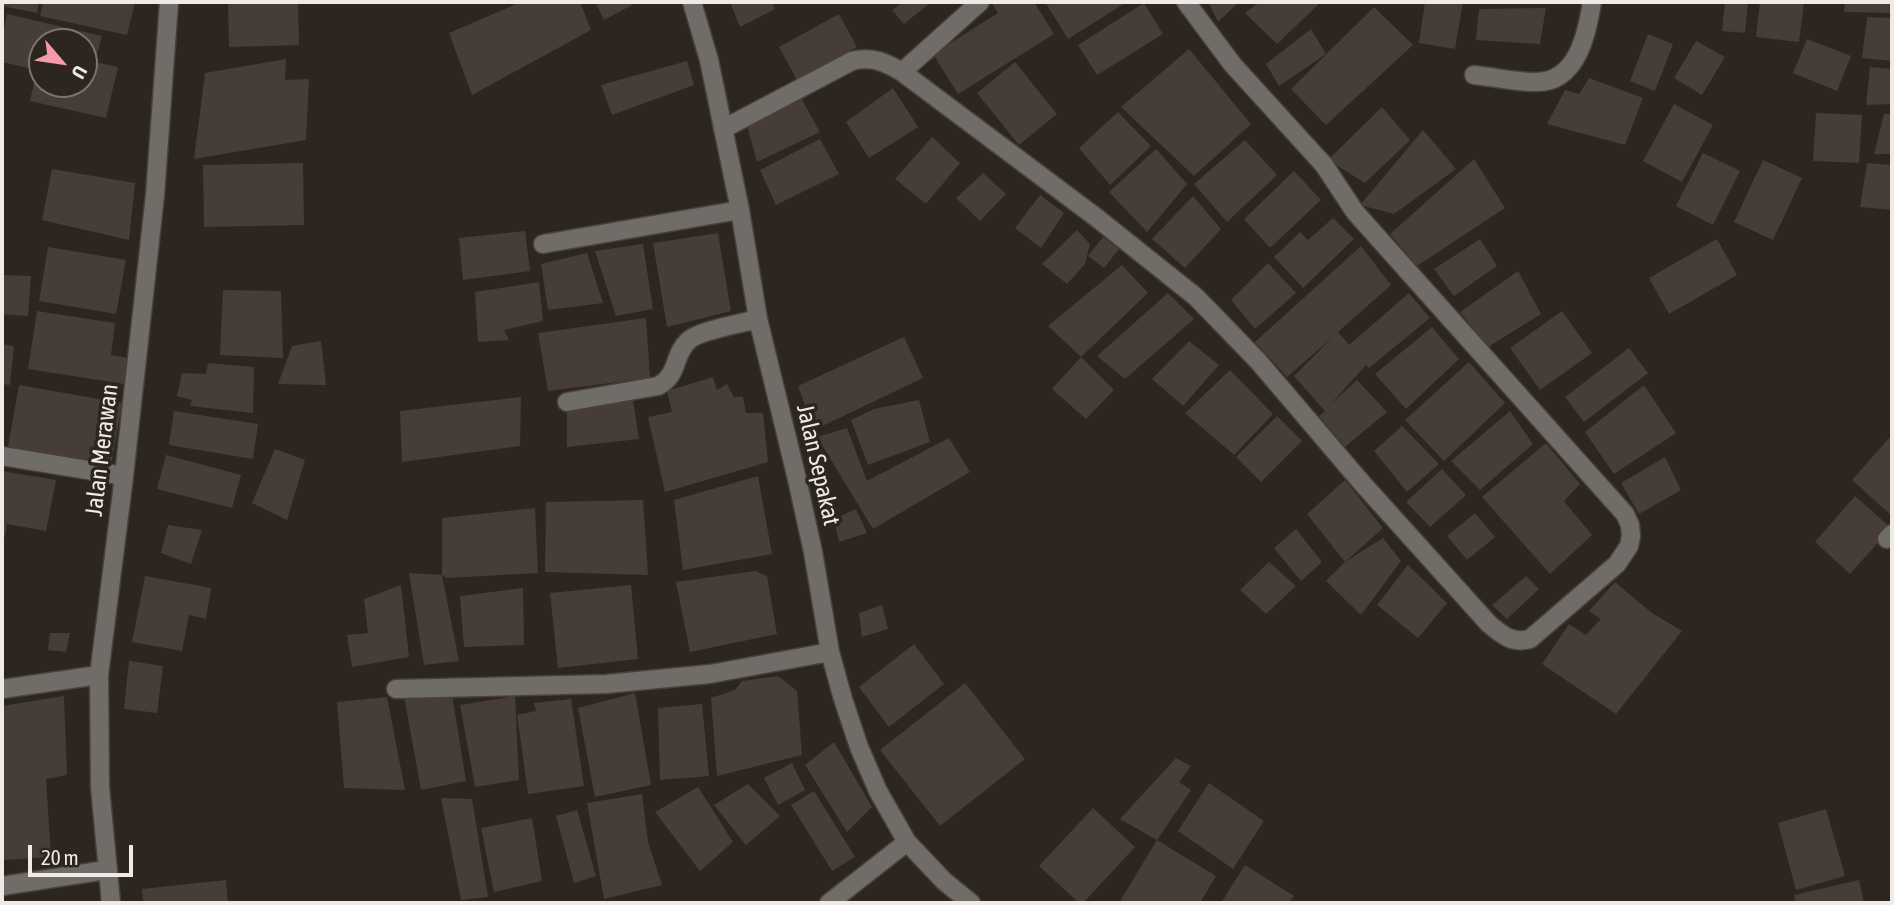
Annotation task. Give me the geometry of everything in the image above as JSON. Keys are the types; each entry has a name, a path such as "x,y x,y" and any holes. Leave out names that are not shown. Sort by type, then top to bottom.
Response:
{"street":[{"name":"Jalan Merawan","path":"111,903 100,787 99,675 155,195 169,2"},
{"name":"Jalan Sepakat","path":"692,2 709,60 740,209 758,319 810,540 830,652 859,747 878,791 907,842 944,881 971,903"},
{"path":"902,72 980,2"},
{"path":"723,129 852,61 872,58 902,72 1097,218 1196,297 1258,360 1362,483 1489,624 1502,636 1515,641 1530,639 1617,564 1629,546 1631,536 1625,514 1355,212 1324,165 1233,65 1186,2"},
{"path":"1475,75 1537,83 1562,74 1573,64 1582,48 1592,2"},
{"path":"543,244 740,209"},
{"path":"567,402 658,386 673,374 683,348 692,337 758,319"},
{"path":"2,456 124,476"},
{"path":"396,689 606,684 710,674 830,652"},
{"path":"2,689 99,675"},
{"path":"829,903 907,842"},
{"path":"2,887 106,870"}],"building":[{"path":"2,2 39,2 37,13 2,6"},
{"path":"43,2 135,2 127,35 40,16"},
{"path":"228,2 298,2 299,45 229,47"},
{"path":"521,2 580,2 591,30 472,95 449,33"},
{"path":"595,2 638,2 604,20"},
{"path":"730,2 772,2 775,9 740,27"},
{"path":"903,2 931,2 904,24 892,10"},
{"path":"991,2 1034,2 1054,34 958,94 933,54 998,13"},
{"path":"1045,2 1127,2 1068,39"},
{"path":"1208,2 1239,2 1218,22"},
{"path":"1259,2 1321,2 1277,44 1245,13"},
{"path":"1425,2 1463,2 1455,49 1419,43"},
{"path":"1725,2 1748,2 1745,33 1722,31"},
{"path":"1760,2 1804,2 1799,42 1756,37"},
{"path":"1845,2 1892,2 1892,13 1844,12"},
{"path":"1144,3 1163,34 1097,75 1078,45"},
{"path":"1374,7 1413,45 1326,125 1291,89"},
{"path":"1546,8 1540,44 1476,40 1479,9"},
{"path":"7,14 67,28 28,28 28,68 2,62 2,38"},
{"path":"839,14 857,47 797,80 779,47"},
{"path":"1867,17 1892,18 1892,61 1862,58"},
{"path":"1311,29 1326,54 1279,86 1266,64"},
{"path":"1648,34 1673,44 1655,91 1630,81"},
{"path":"98,35 102,36 98,51"},
{"path":"1807,39 1851,56 1837,91 1793,73"},
{"path":"1696,41 1725,57 1702,95 1674,78"},
{"path":"1189,49 1251,124 1194,176 1121,107"},
{"path":"286,59 285,80 309,79 306,140 194,159 205,73"},
{"path":"687,61 694,85 612,115 601,85"},
{"path":"1015,62 1057,114 1019,145 977,93"},
{"path":"98,63 118,67 106,118 30,101 31,98 98,98"},
{"path":"1870,67 1892,69 1892,104 1866,105"},
{"path":"1589,78 1643,98 1625,145 1547,124 1565,90 1579,94"},
{"path":"893,88 918,127 869,158 846,122"},
{"path":"800,96 820,132 757,162 747,125"},
{"path":"1674,104 1713,125 1682,182 1643,161"},
{"path":"1382,107 1410,140 1365,183 1328,160"},
{"path":"1118,112 1151,146 1110,185 1079,148"},
{"path":"1816,113 1862,115 1859,163 1813,161"},
{"path":"1884,114 1892,114 1892,154 1874,154"},
{"path":"1423,130 1456,169 1394,214 1360,205"},
{"path":"932,137 960,163 926,204 895,179"},
{"path":"820,139 839,174 776,205 760,170"},
{"path":"1245,140 1277,175 1227,222 1194,184"},
{"path":"1156,149 1187,184 1147,232 1109,192"},
{"path":"1703,153 1740,171 1713,225 1676,206"},
{"path":"1474,159 1505,208 1417,266 1390,234"},
{"path":"1763,160 1802,178 1773,240 1734,222"},
{"path":"303,163 304,225 204,227 203,165"},
{"path":"1867,163 1892,165 1892,210 1860,207"},
{"path":"52,169 135,183 129,240 42,220"},
{"path":"1294,171 1321,200 1270,248 1244,219"},
{"path":"983,173 1006,194 980,221 956,198"},
{"path":"1040,195 1064,213 1041,248 1015,228"},
{"path":"1193,196 1221,229 1185,268 1152,239"},
{"path":"1333,218 1354,239 1303,288 1274,257 1300,232 1308,240"},
{"path":"1077,230 1090,244 1085,264 1067,284 1042,264"},
{"path":"525,231 530,271 463,280 459,238"},
{"path":"718,233 731,311 667,327 653,243"},
{"path":"1103,237 1119,249 1104,268 1088,256"},
{"path":"1480,239 1497,266 1454,296 1434,269"},
{"path":"1717,239 1737,275 1669,314 1649,278"},
{"path":"643,244 653,309 616,316 595,251"},
{"path":"1361,246 1391,285 1338,332 1349,345 1409,293 1430,318 1369,368 1366,365 1330,405 1357,380 1387,412 1345,447 1319,416 1325,411 1294,376 1333,337 1287,377 1255,342"},
{"path":"48,247 126,260 116,314 39,301"},
{"path":"587,253 603,303 548,310 541,264"},
{"path":"1268,263 1296,293 1255,329 1231,300"},
{"path":"1122,265 1148,293 1081,357 1048,326"},
{"path":"1518,271 1541,314 1488,347 1460,312"},
{"path":"2,275 31,276 28,316 2,314"},
{"path":"539,282 543,321 504,330 509,340 478,342 475,292"},
{"path":"223,290 281,291 283,358 220,355"},
{"path":"1168,293 1194,319 1125,379 1097,356"},
{"path":"37,311 115,323 111,355 128,358 124,384 28,369"},
{"path":"1562,311 1592,353 1540,390 1510,348"},
{"path":"646,318 650,378 548,391 538,333"},
{"path":"1432,327 1459,359 1406,409 1375,374"},
{"path":"904,337 923,378 814,430 798,386"},
{"path":"321,341 326,385 278,384 292,346"},
{"path":"1189,341 1219,365 1183,406 1152,379"},
{"path":"2,344 14,346 10,385 2,384"},
{"path":"1629,348 1648,373 1584,422 1565,397"},
{"path":"1081,357 1114,390 1086,419 1052,389"},
{"path":"1469,362 1505,403 1444,461 1405,420"},
{"path":"208,363 254,367 253,413 190,406 192,400 177,396 182,373 206,374"},
{"path":"1230,370 1273,414 1234,455 1185,413"},
{"path":"713,377 717,390 727,384 734,397 743,397 746,413 763,413 768,462 665,492 648,417 672,412 667,391"},
{"path":"19,385 122,403 111,465 8,447"},
{"path":"1644,385 1676,433 1614,474 1585,432"},
{"path":"521,397 520,446 402,462 400,411"},
{"path":"633,400 639,439 567,447 567,411"},
{"path":"919,400 930,442 868,465 851,420 874,409"},
{"path":"174,411 258,424 253,459 169,445"},
{"path":"1510,411 1533,444 1480,490 1451,461"},
{"path":"1277,416 1302,441 1261,482 1236,457"},
{"path":"1402,426 1439,464 1407,492 1374,451"},
{"path":"847,428 867,481 949,438 970,472 873,529 817,437"},
{"path":"1890,437 1892,439 1892,516 1852,480"},
{"path":"1546,443 1580,484 1564,501 1592,535 1550,574 1482,497"},
{"path":"275,449 305,460 287,520 252,503"},
{"path":"166,455 241,475 232,508 157,489"},
{"path":"1665,457 1681,490 1639,514 1621,483"},
{"path":"1442,469 1466,495 1430,527 1406,502"},
{"path":"2,471 56,480 46,531 7,524 2,545"},
{"path":"758,476 772,554 683,570 674,500"},
{"path":"1345,480 1383,528 1345,562 1307,514"},
{"path":"1855,496 1891,528 1850,574 1815,542"},
{"path":"643,500 648,575 545,572 546,502"},
{"path":"535,508 538,573 447,578 442,575 442,518"},
{"path":"856,509 867,533 839,542 834,519"},
{"path":"1475,513 1495,537 1467,560 1447,536"},
{"path":"168,525 202,530 191,564 161,553"},
{"path":"1296,529 1322,562 1301,581 1274,548"},
{"path":"1383,538 1401,561 1361,615 1326,581 1345,562"},
{"path":"1269,562 1296,586 1266,614 1240,590"},
{"path":"1408,565 1447,603 1418,638 1377,605"},
{"path":"755,571 767,576 777,634 690,652 676,582"},
{"path":"409,573 442,575 459,661 424,665"},
{"path":"145,576 211,588 206,619 189,615 182,651 132,642"},
{"path":"1526,576 1539,589 1507,619 1492,605"},
{"path":"1615,582 1652,613 1682,631 1616,714 1542,664 1569,624 1586,635 1601,619 1589,611"},
{"path":"401,585 409,657 352,667 347,635 368,633 364,599"},
{"path":"631,585 638,659 558,668 550,593"},
{"path":"523,588 524,645 464,647 460,596"},
{"path":"882,605 888,629 862,637 859,613"},
{"path":"50,633 70,633 66,652 48,650"},
{"path":"914,644 944,684 889,727 859,687"},
{"path":"129,661 163,666 157,713 124,709"},
{"path":"778,676 797,691 802,755 717,776 711,698 735,690 742,681"},
{"path":"965,683 1025,759 940,826 880,750"},
{"path":"635,693 651,785 595,797 578,708"},
{"path":"452,694 466,781 421,790 404,696"},
{"path":"64,696 67,775 46,779 51,857 2,860 2,706"},
{"path":"515,696 519,780 475,787 460,705"},
{"path":"387,697 405,790 344,788 337,702"},
{"path":"571,699 584,786 528,794 517,715 536,711 534,703"},
{"path":"702,704 709,776 660,780 658,708"},
{"path":"834,742 872,807 847,832 805,765"},
{"path":"1176,758 1191,766 1179,782 1191,790 1157,840 1120,819"},
{"path":"792,763 805,790 778,805 764,778"},
{"path":"1209,783 1264,821 1233,869 1178,831"},
{"path":"748,784 780,816 746,845 714,805"},
{"path":"698,787 733,842 700,871 655,812"},
{"path":"814,791 855,857 832,871 791,805"},
{"path":"642,794 648,842 662,885 604,899 587,803"},
{"path":"441,798 472,799 488,897 461,900"},
{"path":"1093,808 1135,847 1083,903 1079,903 1039,866"},
{"path":"1826,809 1845,876 1796,890 1778,823"},
{"path":"577,810 596,876 574,883 556,816"},
{"path":"532,818 542,881 494,892 481,828"},
{"path":"1157,840 1216,876 1200,903 1119,903"},
{"path":"1245,865 1294,896 1289,903 1221,903"},
{"path":"226,880 228,903 143,903 142,889"},
{"path":"1859,880 1864,903 1796,903 1794,895"}]}
